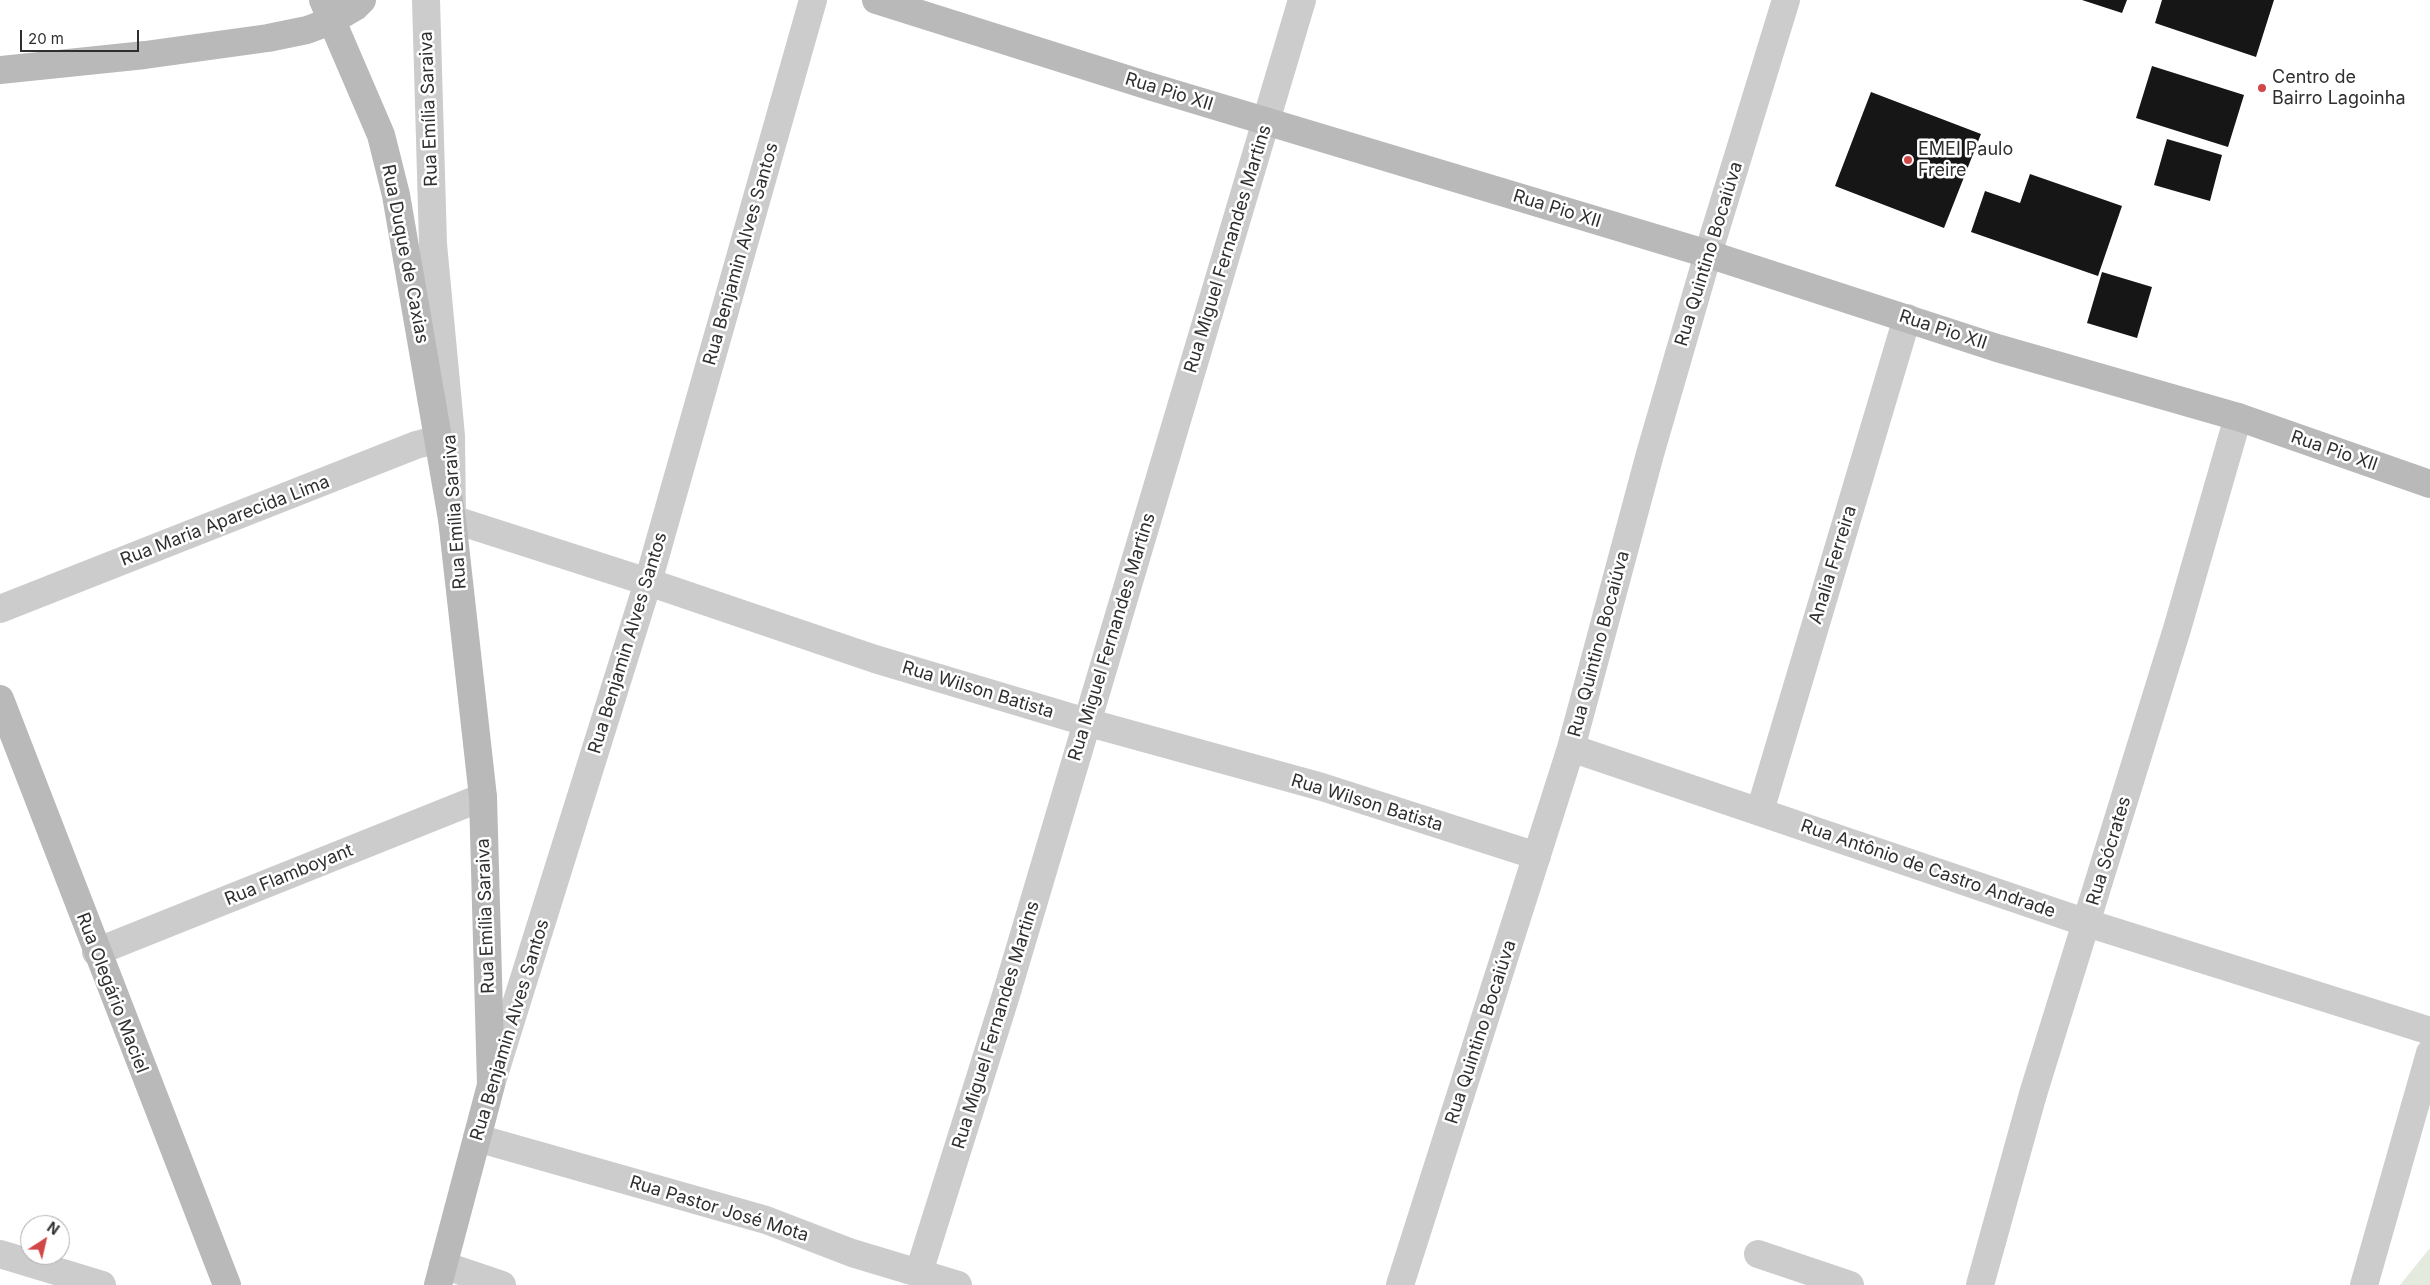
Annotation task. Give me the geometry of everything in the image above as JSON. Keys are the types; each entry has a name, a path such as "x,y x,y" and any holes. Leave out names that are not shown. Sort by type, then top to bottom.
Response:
{"street":[{"path":"0,70 145,55 268,38 307,30 327,11 355,7 362,0"},
{"name":"Rua Emília Saraiva","path":"426,0 433,244 445,437"},
{"name":"Rua Benjamin Alves Santos","path":"441,1275 491,1084 648,582 813,0"},
{"name":"Rua Pio XII","path":"876,0 1266,121 1708,254 1996,348 2238,417"},
{"name":"Rua Miguel Fernandes Martins","path":"919,1272 1006,995 1302,0"},
{"name":"Rua Quintino Bocaiúva","path":"1400,1285 1571,748 1650,454 1708,254 1786,0"},
{"name":"Rua Duque de Caxias","path":"327,11 381,136 396,195 445,437 452,519"},
{"name":"Analia Ferreira","path":"1760,811 1907,318"},
{"name":"Rua Pio Xll","path":"2238,417 2430,484"},
{"name":"Rua Sócrates","path":"1980,1285 2033,1094 2087,923 2238,417"},
{"name":"Rua Maria Aparecida Lima","path":"0,609 445,437"},
{"name":"Rua Emília Saraiva","path":"452,519 483,797 491,1084"},
{"name":"Rua Wilson Batista","path":"452,519 648,582 875,659 1086,722 1322,787 1537,856"},
{"name":"Rua Olegário Maciel","path":"0,699 96,952 227,1285"},
{"name":"Rua Antônio de Castro Andrade","path":"1571,748 2087,923 2430,1031"},
{"name":"Rua Flamboyant","path":"96,952 483,797"},
{"path":"2364,1285 2430,1053"},
{"name":"Rua Pastor José Mota","path":"477,1138 766,1220 852,1253 958,1285"},
{"path":"0,1254 102,1285"},
{"path":"1758,1254 1850,1285"},
{"path":"441,1275 502,1285"}],"shaded area":[{"path":"2430,1248 2430,1285 2400,1285"}],"building":[{"path":"2082,0 2127,0 2122,13"},
{"path":"2162,0 2274,0 2256,57 2155,23"},
{"path":"2152,66 2244,95 2228,147 2136,118"},
{"name":"EMEI Paulo Freire","path":"1871,92 1981,134 1944,228 1835,186"},
{"path":"2167,139 2222,155 2210,201 2154,185"},
{"name":"EMEI Paulo Freire","path":"2030,174 2122,206 2098,276 1971,232 1985,191 2020,203"},
{"path":"2102,272 2152,287 2137,338 2087,323"}],"place":[{"name":"Centro de Bairro Lagoinha","path":"2262,88"},
{"name":"EMEI Paulo Freire","path":"1908,160"}]}
